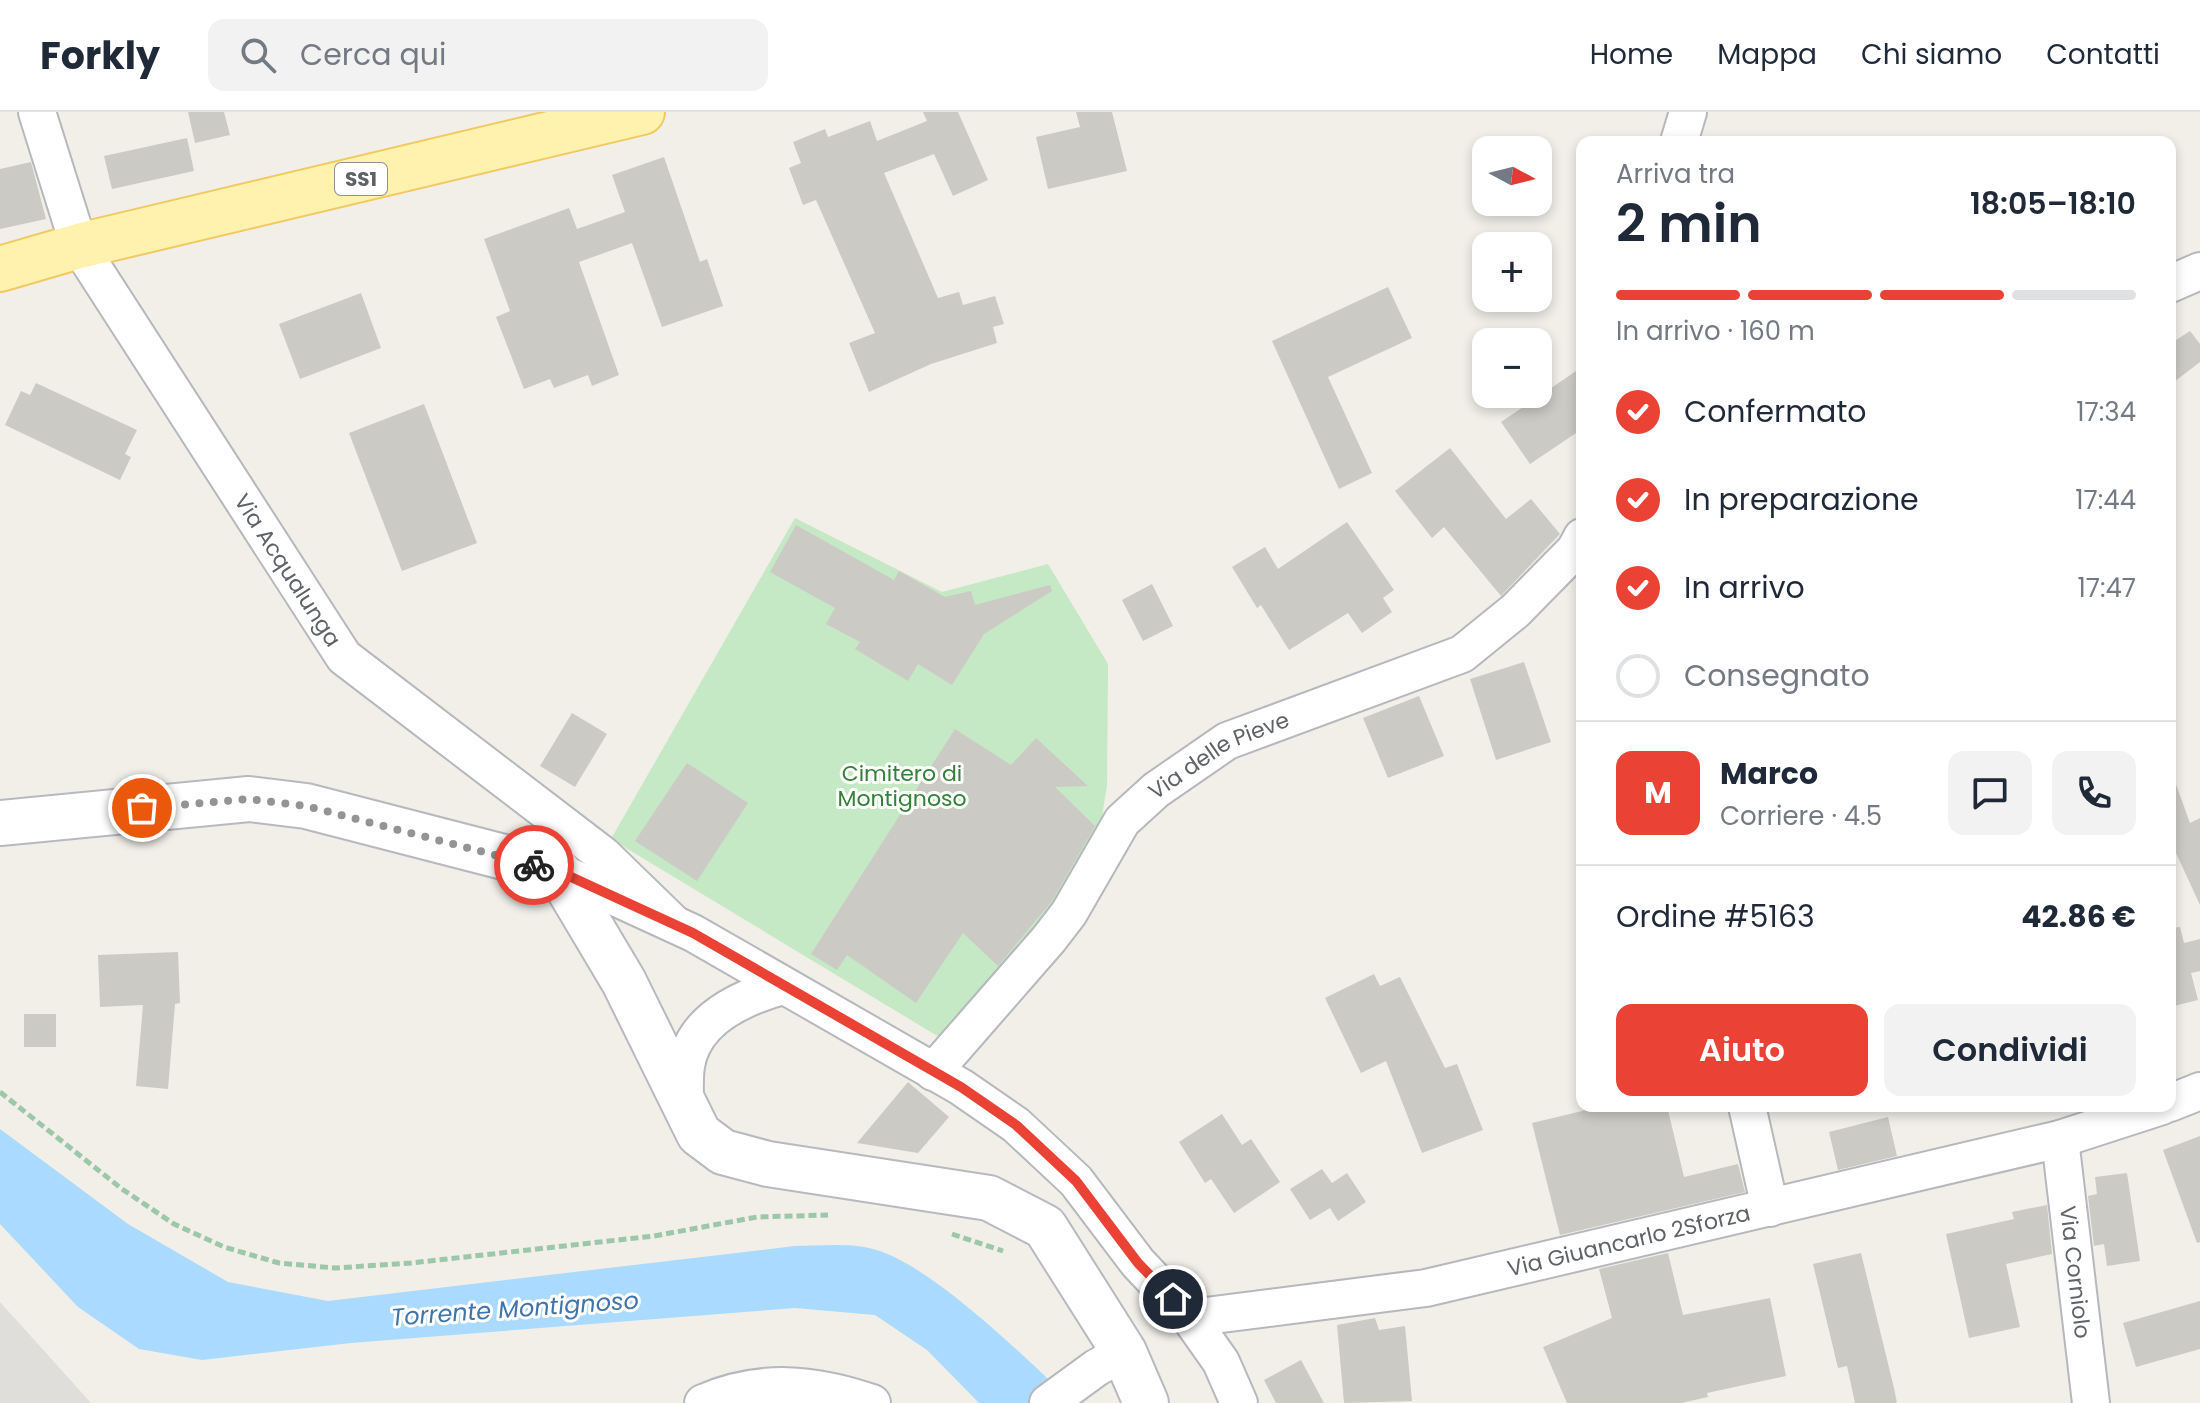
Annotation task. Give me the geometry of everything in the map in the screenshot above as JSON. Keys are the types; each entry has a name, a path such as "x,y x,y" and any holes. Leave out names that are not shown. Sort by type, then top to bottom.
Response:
{"main road":[{"name":"SS1","path":"0,269 79,246 642,112"}],"street":[{"name":"Via Acqualunga","path":"37,112 79,246 344,657 603,855 674,924"},
{"path":"1681,136 1688,112"},
{"path":"2176,281 2200,271"},
{"name":"Via delle Pieve","path":"933,1072 1049,939 1069,913 1122,821 1156,790 1227,741 1462,654 1515,611 1576,548"},
{"path":"0,823 249,799 336,813 558,871 674,924 933,1072 1016,1125 1076,1181 1138,1263 1190,1318 1221,1362 1239,1403"},
{"path":"558,871 624,982 699,1134 723,1152 768,1164 989,1198 1020,1211 1045,1227 1110,1360 1146,1403"},
{"path":"685,1111 686,1064 696,1036 748,995 783,986"},
{"path":"2176,1101 2200,1091"},
{"path":"1748,1112 1770,1208"},
{"name":"Via Giuancarlo 2Sforza","path":"1190,1318 1426,1288 2060,1139 2143,1112"},
{"name":"Via Corniolo","path":"2060,1139 2091,1403"},
{"path":"1048,1403 1110,1360"},
{"path":"703,1403 754,1386 787,1384 842,1393 872,1403"}],"path":[{"path":"0,1092 122,1189 174,1224 224,1247 279,1263 335,1268 411,1263 640,1238 757,1217 840,1216"},
{"path":"948,1233 1007,1253"}],"shaded area":[{"path":"0,1302 91,1403 0,1403"}],"green space":[{"name":"Cimitero di Montignoso","path":"795,518 942,592 1048,564 1108,664 1107,785 1100,829 1051,928 944,1040 611,839"}],"water":[{"name":"Torrente Montignoso","path":"0,1129 128,1224 228,1282 328,1301 795,1246 869,1248 893,1256 948,1291 1074,1403 979,1403 927,1350 875,1315 795,1308 351,1343 202,1360 139,1349 78,1307 0,1224"}],"building":[{"path":"188,112 224,112 230,135 195,143"},
{"path":"923,112 958,112 988,180 953,196 934,154 884,173 938,298 959,292 963,305 995,296 1004,324 993,327 997,343 931,364 869,392 849,343 875,333 816,200 803,205 789,168 801,163 793,142 825,129 828,137 870,121 877,141 927,121"},
{"path":"1076,112 1112,112 1127,171 1048,189 1036,137 1080,127"},
{"path":"187,138 194,171 112,189 104,156"},
{"path":"664,157 700,262 707,259 723,306 662,327 632,243 579,262 619,375 592,386 588,375 554,388 550,379 524,389 496,317 510,311 484,239 569,208 577,229 625,212 612,175"},
{"path":"31,162 46,219 0,229 0,169"},
{"path":"1388,287 1412,338 1328,377 1372,473 1339,489 1272,341"},
{"path":"361,293 381,348 300,379 279,324"},
{"path":"2190,331 2200,344 2200,362 2176,380 2176,340"},
{"path":"1576,371 1576,433 1530,464 1501,422 1522,408 1552,408 1552,387"},
{"path":"36,383 137,430 125,454 131,457 120,480 5,425 21,391 30,395"},
{"path":"424,404 477,543 402,571 349,433"},
{"path":"1450,448 1506,519 1531,499 1560,534 1501,596 1444,527 1432,538 1395,491"},
{"path":"1347,522 1394,590 1383,598 1392,612 1362,633 1348,613 1289,650 1261,605 1257,608 1232,567 1265,547 1278,569"},
{"path":"796,525 894,580 899,571 945,597 971,591 975,605 1050,585 1052,591 984,634 952,685 918,664 908,681 855,649 860,642 826,624 835,608 770,572"},
{"path":"1152,584 1173,626 1143,641 1122,600"},
{"path":"1524,662 1551,742 1496,760 1470,679"},
{"path":"1419,696 1444,756 1388,778 1363,718"},
{"path":"572,713 607,734 575,787 540,766"},
{"path":"955,729 1011,765 1036,738 1088,786 1055,787 1095,826 1052,901 998,966 963,933 916,1003 847,955 837,970 811,954"},
{"path":"687,763 748,803 697,881 635,841"},
{"path":"2176,784 2190,823 2200,818 2200,905 2176,853"},
{"path":"2176,927 2180,927 2184,943 2200,939 2200,971 2191,973 2198,1000 2176,1006"},
{"path":"178,952 180,1003 175,1004 168,1089 136,1086 143,1005 100,1007 98,955"},
{"path":"1374,974 1380,986 1400,977 1445,1068 1457,1064 1483,1130 1422,1153 1386,1061 1361,1073 1325,998"},
{"path":"24,1014 56,1014 56,1047 24,1047"},
{"path":"908,1082 949,1117 918,1153 857,1143"},
{"path":"1578,1112 1668,1112 1684,1177 1738,1164 1745,1192 1560,1235 1532,1123"},
{"path":"1222,1114 1242,1145 1251,1139 1280,1182 1234,1213 1211,1179 1205,1183 1179,1142"},
{"path":"1888,1117 1897,1156 1838,1170 1829,1132"},
{"path":"2200,1136 2200,1242 2197,1243 2163,1150"},
{"path":"1322,1169 1332,1183 1347,1173 1366,1202 1338,1221 1330,1208 1310,1220 1290,1189"},
{"path":"2127,1173 2140,1261 2107,1266 2104,1244 2094,1246 2088,1196 2097,1194 2095,1177"},
{"path":"2047,1205 2052,1254 2006,1264 2020,1327 1969,1338 1946,1234 2014,1219 2012,1212"},
{"path":"1668,1253 1683,1315 1770,1298 1786,1376 1707,1393 1708,1397 1681,1403 1567,1403 1543,1347 1612,1318 1599,1269"},
{"path":"1861,1253 1897,1403 1855,1403 1847,1366 1838,1368 1813,1264"},
{"path":"2200,1301 2200,1349 2136,1367 2123,1323"},
{"path":"1375,1318 1379,1330 1405,1326 1412,1401 1344,1403 1337,1325"},
{"path":"1301,1360 1324,1403 1276,1403 1264,1380"}],"way so far":[{"path":"142,808 249,799 306,806 410,830 534,865"}],"route":[{"path":"534,865 558,871 693,933 961,1087 1016,1125 1076,1181 1138,1263 1173,1299"}]}
